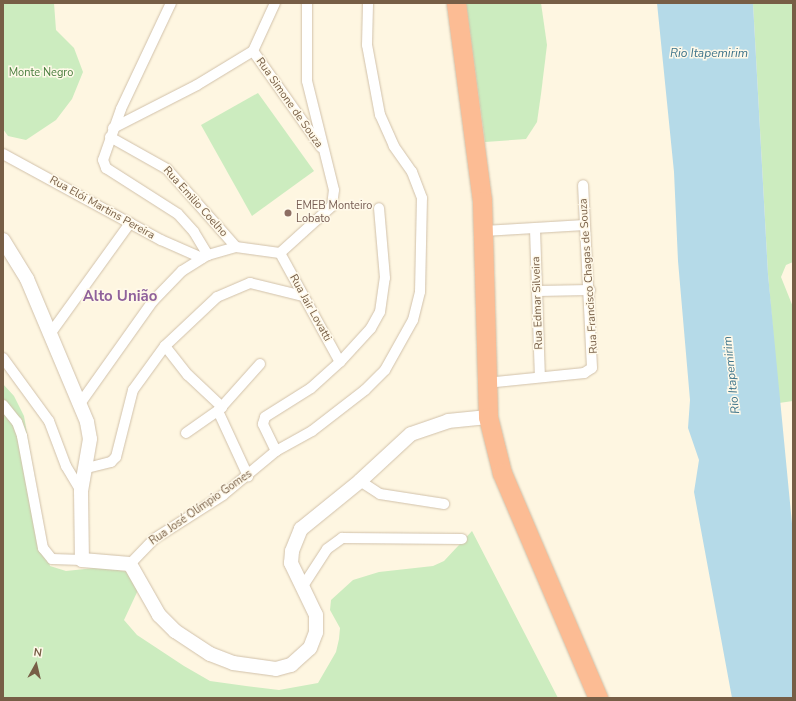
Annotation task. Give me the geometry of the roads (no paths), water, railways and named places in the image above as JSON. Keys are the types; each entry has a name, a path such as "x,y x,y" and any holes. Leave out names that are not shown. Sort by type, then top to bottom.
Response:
{"highway":[{"path":"456,3 476,150 484,231 486,383 488,417 502,473 598,698"}],"street":[{"path":"171,3 111,132 103,155 106,168 178,214 194,232 205,256"},
{"path":"111,132 197,85 253,51 275,3"},
{"path":"307,3 307,81 322,148"},
{"name":"Rua José Olímpio Gomes","path":"130,564 154,539 248,476 276,451 312,431 385,370 405,339 418,306 422,198 412,172 394,146 380,115 367,45 368,3"},
{"name":"Rua Simone de Souza","path":"253,51 322,148 334,190 334,201 328,211 280,253"},
{"name":"Rua Emilio Coelho","path":"111,132 167,169 236,247"},
{"name":"Rua Elói Martins Pereira","path":"3,154 130,223 205,256"},
{"name":"Rua Francisco Chagas de Souza","path":"540,377 584,373 592,368 590,290 583,184"},
{"path":"276,451 263,424 265,417 307,391 340,362 372,328 385,295 379,208"},
{"path":"50,334 130,223"},
{"path":"484,231 585,225"},
{"name":"Rua Edmar Silveira","path":"535,229 540,377"},
{"path":"3,240 27,279 80,405 90,439 87,468 81,491 82,560"},
{"path":"80,405 161,291 205,256 236,247 280,253"},
{"name":"Rua Jair Lovatti","path":"280,253 340,362"},
{"path":"87,468 111,462 116,457 133,390 165,346 211,302 242,285 257,283 303,296"},
{"path":"538,291 590,290"},
{"path":"165,346 188,375 220,409 248,476"},
{"path":"3,358 49,421 66,466 81,491"},
{"path":"186,433 220,409 260,364"},
{"path":"486,383 540,377"},
{"path":"3,405 17,422 22,436 43,548 52,559 130,564 158,615 175,631 210,654 233,663 259,668 276,669 291,665 310,648 316,632 316,615 291,563 295,540 301,529 360,482 411,434 448,421 488,417"},
{"path":"360,482 380,494 444,504"},
{"path":"303,586 327,549 342,538 462,539"}],"water":[{"name":"Rio Itapemirim","path":"657,3 753,3 768,274 793,534 793,698 732,698 694,492 699,460 688,428 690,400 678,261 674,172"}],"place":[{"name":"EMEB Monteiro Lobato","path":"288,213"}],"district":[{"name":"Alto União","path":"120,297"}],"park label":[{"name":"Monte Negro","path":"41,73"}]}
